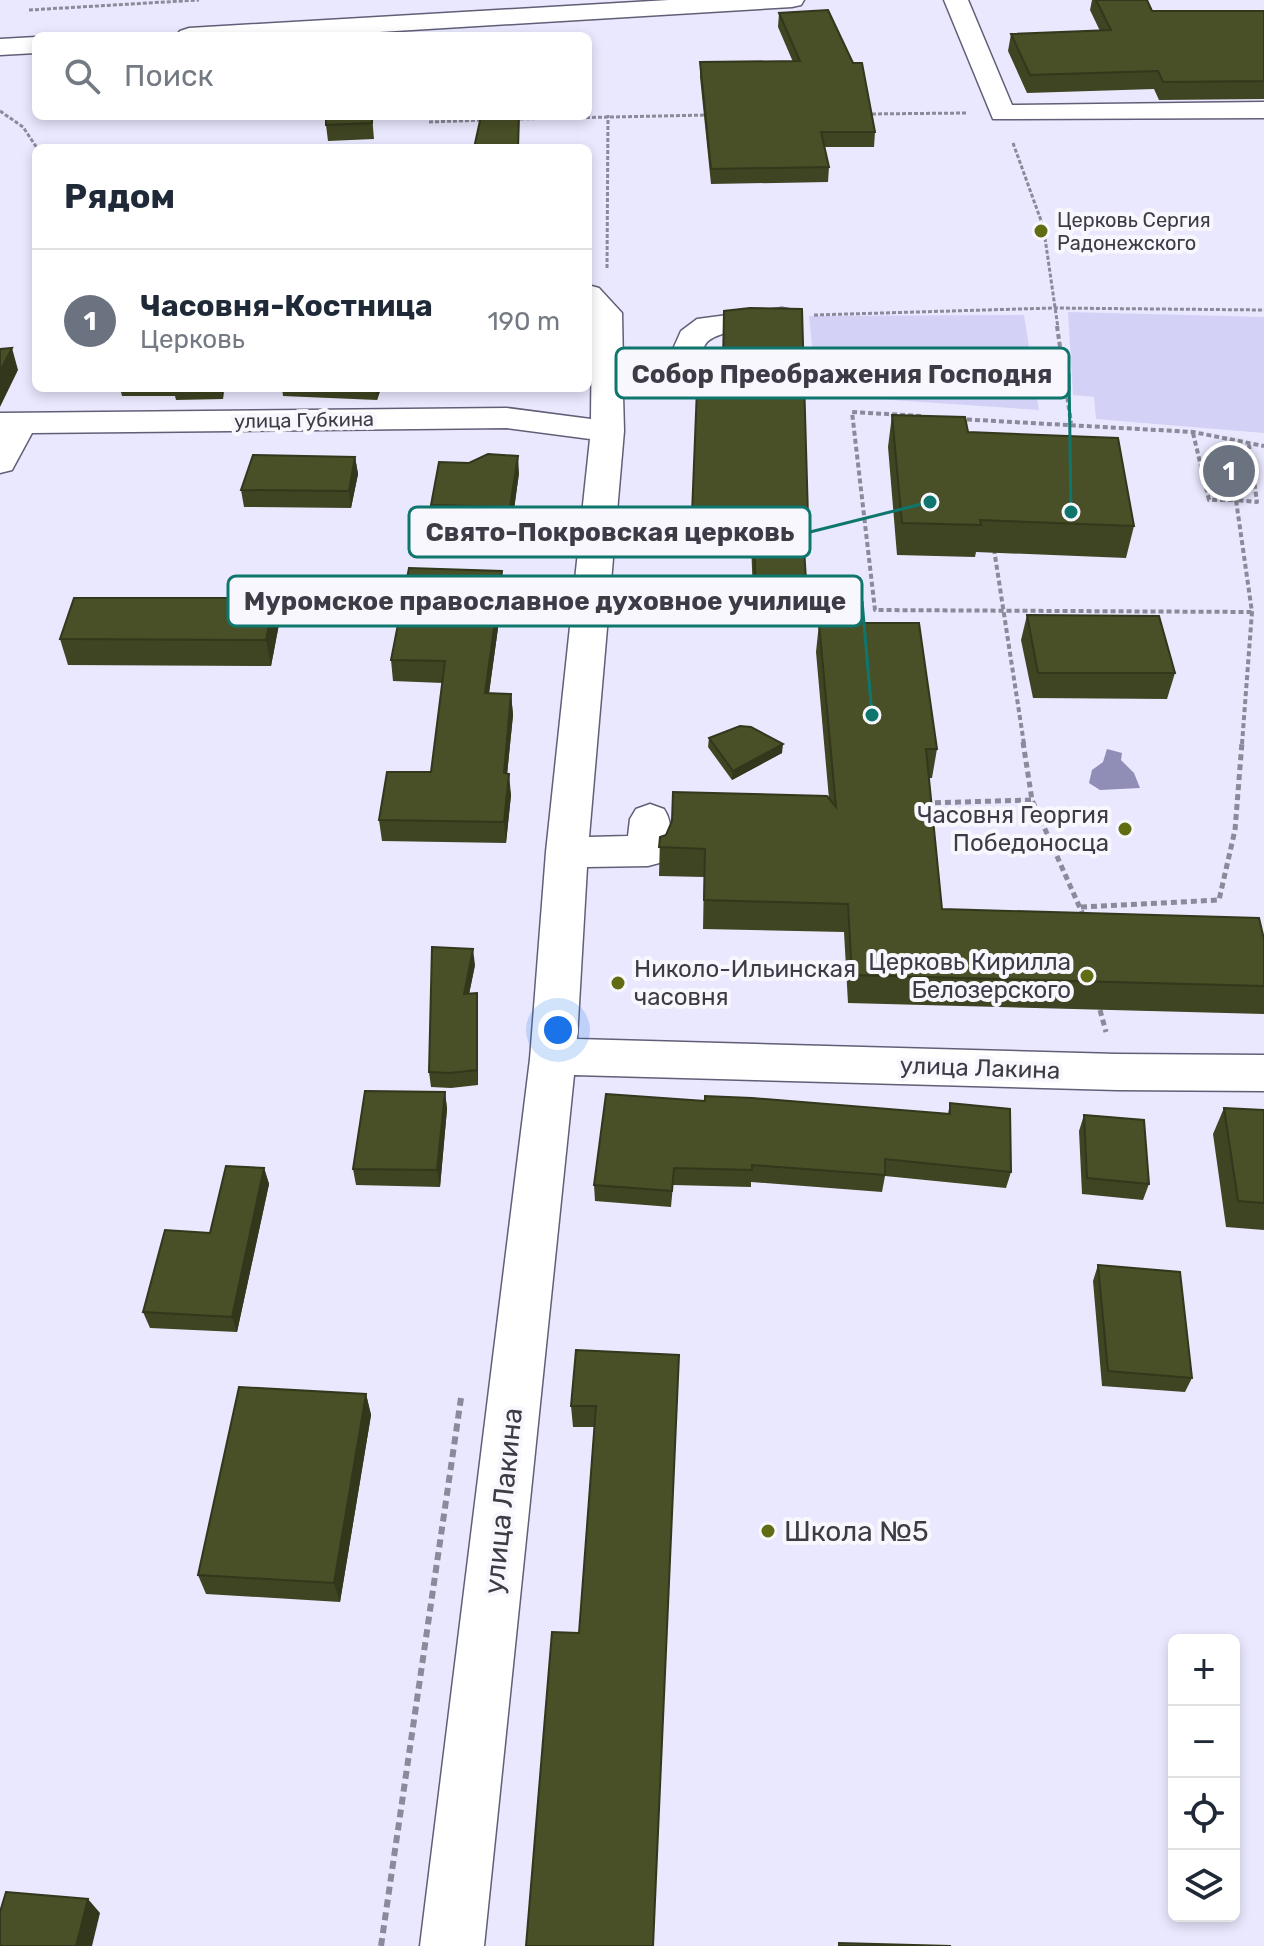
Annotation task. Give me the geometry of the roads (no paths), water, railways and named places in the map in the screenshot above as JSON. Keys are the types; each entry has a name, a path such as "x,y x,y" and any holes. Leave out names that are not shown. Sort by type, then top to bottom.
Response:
{"street":[{"path":"256,32 792,0"},
{"path":"956,0 1002,113 1264,110"},
{"path":"0,47 32,45"},
{"name":"улица Лакина","path":"452,1946 553,1056 567,852 607,431 607,392 598,303"},
{"path":"607,392 640,367 681,368 692,338 708,326 801,315"},
{"name":"улица Губкина","path":"10,423 507,418 607,431"},
{"path":"0,463 10,423"},
{"path":"567,852 648,851 650,819"},
{"name":"улица Лакина","path":"553,1056 1264,1073"}],"place":[{"name":"Церковь Сергия Радонежского","path":"1041,231"},
{"name":"Часовня-Костница","path":"1229,471"},
{"name":"Свято-Покровская церковь","path":"930,502"},
{"name":"Собор Преображения Господня","path":"1071,512"},
{"name":"Муромское православное духовное училище","path":"872,715"},
{"name":"Часовня Георгия Победоносца","path":"1125,829"},
{"name":"Церковь Кирилла Белозерского","path":"1087,976"},
{"name":"Николо-Ильинская часовня","path":"618,983"},
{"name":"Школа №5","path":"768,1531"}]}
